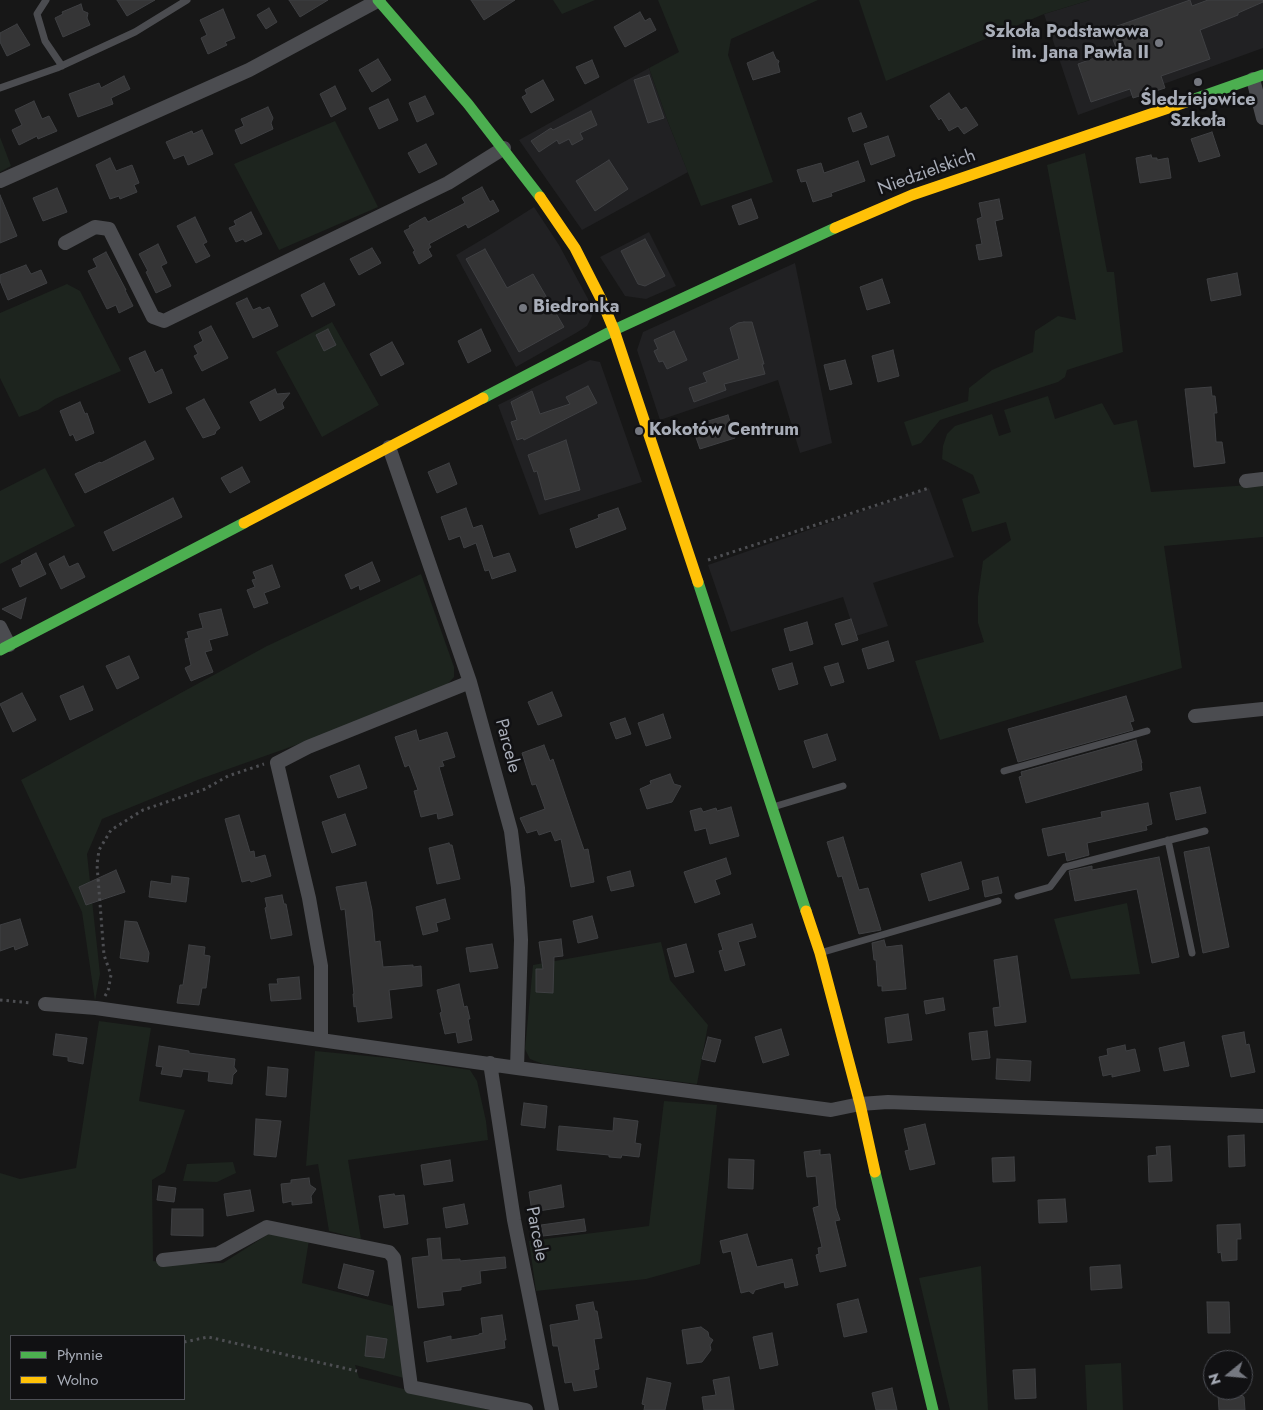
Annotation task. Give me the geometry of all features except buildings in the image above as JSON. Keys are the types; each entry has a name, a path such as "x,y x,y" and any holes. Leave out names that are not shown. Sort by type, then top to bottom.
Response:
{"street":[{"path":"0,181 249,70 378,0 504,148 533,186 575,248 601,299 614,330 773,807 820,953 860,1104 888,1229 933,1410"},
{"path":"1258,77 1263,118"},
{"name":"Niedzielskich","path":"4,648 614,330 843,224 912,195 1258,77"},
{"path":"65,243 96,227 109,229 153,317 164,321 448,183 504,148"},
{"name":"Parcele","path":"389,447 470,682 511,831 518,888 521,940 517,1068"},
{"path":"1246,481 1263,479"},
{"path":"0,627 4,648"},
{"path":"321,1039 321,966 309,898 277,763 308,747 470,682"},
{"path":"1195,716 1263,709"},
{"path":"45,1004 96,1008 517,1068 831,1110 860,1104 888,1102 1263,1116"},
{"name":"Parcele","path":"490,1063 514,1220 552,1410"},
{"path":"163,1260 218,1254 267,1226 389,1252 394,1258 411,1387 526,1410"}],"lane":[{"path":"46,0 37,14 45,41 62,66"},
{"path":"0,88 62,66 135,32 187,0"},
{"path":"1004,771 1147,731"},
{"path":"773,807 843,786"},
{"path":"1018,896 1050,887 1065,867 1205,831"},
{"path":"1168,840 1192,953"},
{"path":"820,953 998,901"}],"path":[{"path":"572,313 591,303"},
{"path":"693,565 929,488"},
{"path":"96,1008 108,991 110,975 104,955 97,865 99,850 111,830 143,810 205,789 228,776 253,767 277,763"},
{"path":"0,1000 45,1004"},
{"path":"185,1342 208,1338 357,1371"}],"shaded area":[{"path":"553,0 595,0 562,14"},
{"path":"658,0 818,0 731,39 728,55 773,182 701,206 649,68 679,52"},
{"path":"859,0 1090,0 1044,14 886,81"},
{"path":"1090,0 1263,0 1263,48 1078,115 1044,14"},
{"path":"649,68 688,172 582,230 519,140"},
{"path":"335,121 378,207 279,250 234,164"},
{"path":"0,137 11,166 0,172"},
{"path":"1085,153 1107,272 1114,272 1123,352 1067,370 1065,377 1058,382 940,420 921,443 912,446 904,422 968,401 969,388 992,370 1033,352 1035,331 1058,316 1076,320 1047,165"},
{"path":"534,207 559,245 588,299 592,316 587,326 516,367 456,255"},
{"path":"649,232 676,286 646,299 625,296 600,257"},
{"path":"795,263 832,443 800,453 778,380 660,420 637,350 643,332"},
{"path":"67,284 80,291 121,371 55,399 38,410 19,417 0,378 0,313"},
{"path":"332,322 379,405 322,437 276,352"},
{"path":"590,360 600,362 642,482 539,515 498,405"},
{"path":"1048,396 1055,419 1102,403 1114,425 1137,420 1151,492 1263,484 1263,537 1164,546 1182,668 940,740 915,661 984,642 978,623 978,596 983,561 1011,540 1006,522 972,532 962,499 980,493 973,475 942,459 943,446 947,434 955,426 992,414 999,436 1011,432 1004,410"},
{"path":"45,468 75,526 0,564 0,491"},
{"path":"929,488 954,557 873,583 888,626 856,636 843,597 731,632 708,565"},
{"path":"421,574 454,667 454,677 445,687 296,745 200,779 102,819 87,854 100,974 95,1001 82,912 21,780 267,646"},
{"path":"1127,903 1140,974 1071,979 1054,919"},
{"path":"661,942 670,980 708,1025 697,1084 543,1064 530,1059 525,1049 533,965"},
{"path":"99,1021 151,1028 139,1101 185,1110 165,1172 152,1180 153,1261 173,1264 223,1263 270,1233 309,1240 302,1283 393,1306 404,1378 355,1365 359,1378 489,1410 0,1410 0,1173 20,1179 76,1168"},
{"path":"315,1051 389,1058 470,1070 477,1081 486,1121 488,1140 348,1160 361,1239 329,1231 318,1164 306,1166"},
{"path":"664,1101 717,1105 700,1264 646,1279 536,1291 529,1241 649,1226"},
{"path":"233,1162 236,1173 217,1182 183,1181 187,1164"},
{"path":"981,1266 988,1410 950,1410 919,1278"},
{"path":"1121,1363 1123,1410 1087,1410 1085,1365"}],"traffic: fast":[{"path":"378,0 468,104 540,197"},
{"path":"1186,102 1263,75"},
{"path":"483,398 614,330 835,228"},
{"path":"0,650 244,523"},
{"path":"698,582 806,911"},
{"path":"875,1172 933,1410"}],"traffic: slow":[{"path":"835,228 912,195 1186,102"},
{"path":"540,197 575,248 601,299 614,330 698,582"},
{"path":"244,523 483,398"},
{"path":"806,911 820,953 860,1104 875,1172"}],"place":[{"name":"Szkoła Podstawowa im. Jana Pawła II","path":"1159,43"},
{"name":"Śledziejowice Szkoła","path":"1198,82"},
{"name":"Biedronka","path":"523,308"},
{"name":"Kokotów Centrum","path":"639,431"}]}
